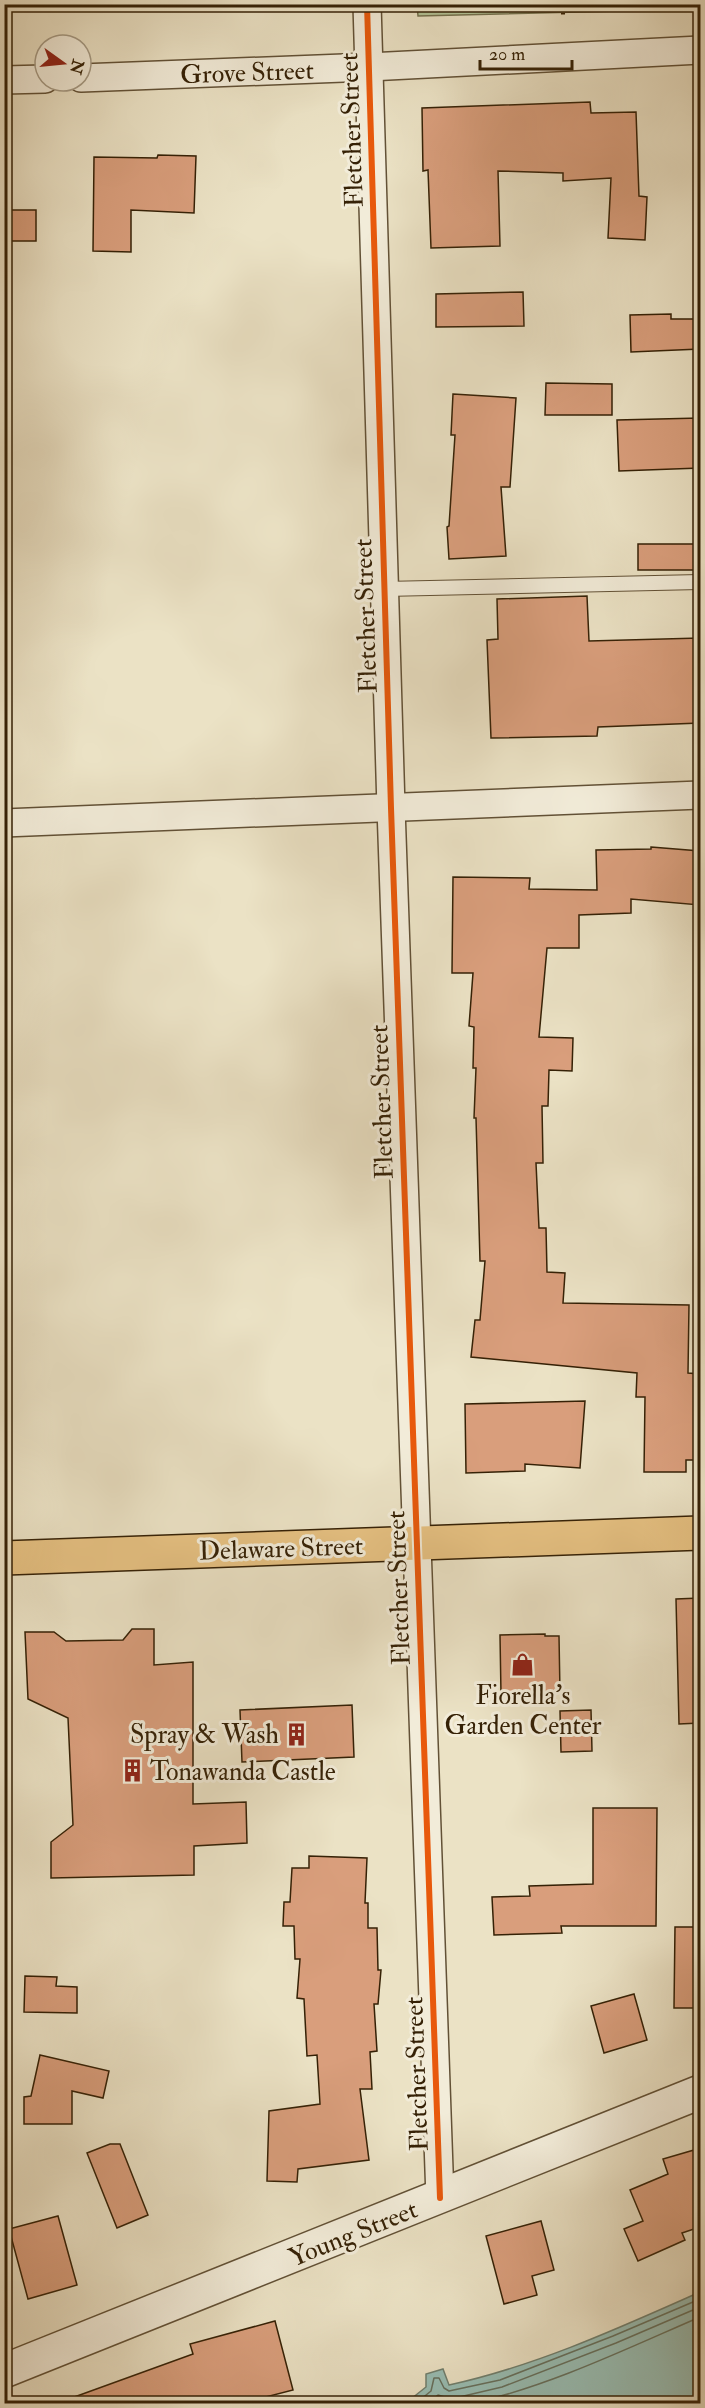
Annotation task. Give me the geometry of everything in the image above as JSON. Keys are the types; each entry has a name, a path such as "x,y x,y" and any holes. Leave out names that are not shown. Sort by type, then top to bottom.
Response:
{"main road":[{"name":"Delaware Street","path":"4,1558 700,1533"}],"street":[{"name":"Fletcher Street","path":"367,4 390,808 440,2198"},
{"name":"Grove Street","path":"93,78 369,67 700,50"},
{"path":"4,80 33,79"},
{"path":"4,823 700,795"},
{"name":"Young Street","path":"4,2371 700,2092"}],"lane":[{"path":"384,589 700,582"}],"path":[{"path":"563,4 563,17"}],"green space":[{"path":"700,4 700,9 418,16 417,5"}],"water":[{"path":"700,2292 700,2403 406,2403 426,2387 426,2374 443,2369 449,2385 514,2368 577,2345"}],"building":[{"path":"590,102 591,113 636,112 639,196 647,197 645,240 608,238 611,178 563,181 563,173 498,171 500,246 431,248 428,170 423,171 422,108"},
{"path":"158,155 196,156 194,213 131,210 131,252 93,251 94,157 157,158"},
{"path":"4,210 36,210 36,241 4,241"},
{"path":"523,292 524,326 436,327 436,294"},
{"path":"671,314 671,319 700,319 700,349 631,352 630,315"},
{"path":"546,383 612,384 612,415 545,415"},
{"path":"453,394 516,398 510,487 501,487 506,556 449,559 447,527 449,526 455,435 451,435"},
{"path":"700,418 700,468 619,471 617,420"},
{"path":"638,544 700,544 700,570 638,570"},
{"path":"587,596 589,641 700,638 700,723 598,727 597,736 491,738 487,640 498,639 497,599"},
{"path":"651,847 700,851 700,905 631,899 631,913 579,915 579,948 547,948 539,1037 573,1038 572,1071 549,1070 548,1106 542,1106 543,1163 536,1163 539,1228 546,1228 547,1272 565,1273 563,1303 689,1305 688,1373 700,1374 700,1460 686,1460 686,1472 644,1472 645,1397 636,1397 637,1373 471,1357 475,1320 480,1320 485,1261 480,1261 476,1118 474,1118 476,1068 473,1068 474,1027 469,1026 473,973 452,973 453,877 530,878 529,889 597,890 596,850 651,849"},
{"path":"585,1401 580,1468 525,1464 525,1471 466,1473 465,1404"},
{"path":"700,1598 700,1723 679,1724 676,1599"},
{"name":"Tonawanda Castle","path":"132,1629 154,1629 154,1665 193,1662 193,1804 246,1802 247,1843 194,1846 194,1875 51,1878 51,1842 73,1825 68,1718 28,1699 25,1632 54,1632 66,1641 123,1640"},
{"name":"Fiorella's Garden Center","path":"545,1634 545,1636 559,1636 560,1693 501,1694 500,1635"},
{"name":"Spray & Wash","path":"352,1705 354,1757 242,1762 240,1710"},
{"path":"591,1710 592,1751 561,1752 560,1711"},
{"path":"593,1808 657,1808 656,1926 561,1926 562,1933 494,1935 492,1897 530,1896 529,1886 593,1884"},
{"path":"309,1856 367,1858 365,1903 368,1903 368,1928 377,1928 378,1970 381,1970 378,2004 374,2004 377,2051 370,2052 372,2089 360,2089 369,2160 298,2169 297,2182 267,2181 269,2111 320,2104 317,2055 307,2056 304,1999 297,1998 300,1959 295,1959 294,1926 283,1926 284,1902 290,1902 292,1868 309,1868"},
{"path":"675,1927 700,1927 700,2008 674,2008"},
{"path":"25,1976 57,1977 56,1986 77,1987 77,2013 24,2012"},
{"path":"634,1994 647,2040 604,2053 591,2006"},
{"path":"40,2055 109,2071 103,2098 72,2091 72,2124 24,2124 24,2097 31,2096"},
{"path":"110,2144 120,2144 148,2215 117,2228 87,2153"},
{"path":"694,2150 700,2171 700,2227 682,2233 685,2240 638,2261 624,2229 643,2221 630,2190 668,2174 663,2159"},
{"path":"58,2216 77,2285 28,2299 9,2229"},
{"path":"541,2221 554,2270 532,2276 537,2295 504,2304 486,2236"},
{"path":"275,2321 293,2390 242,2403 67,2403 66,2400 193,2354 190,2344"}],"cycle path":[{"path":"367,4 391,808 440,2198"}],"place":[{"name":"Fiorella's Garden Center","path":"523,1664"},
{"name":"Spray & Wash","path":"297,1734"},
{"name":"Tonawanda Castle","path":"132,1771"}]}
